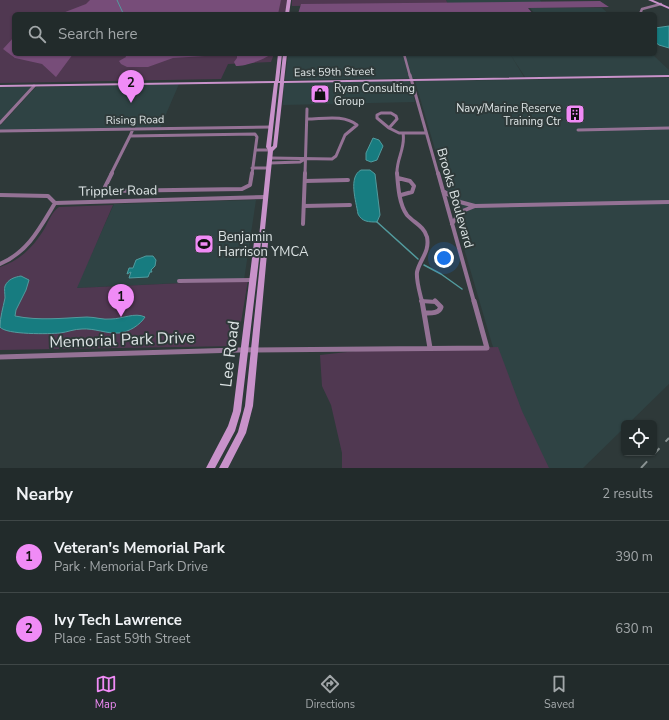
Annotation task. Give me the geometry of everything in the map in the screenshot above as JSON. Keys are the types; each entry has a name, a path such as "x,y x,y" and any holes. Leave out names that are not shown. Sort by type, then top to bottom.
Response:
{"street":[{"path":"287,12 289,0"},
{"path":"650,0 669,8"},
{"path":"640,12 644,8 661,4"},
{"name":"Lee Road","path":"223,468 242,433 247,418 265,243 262,239 271,150 268,147 280,56"},
{"name":"Lee Road","path":"271,150 275,147 285,56"},
{"name":"Brooks Boulevard","path":"405,56 488,348"},
{"name":"East 59th Street","path":"0,86 669,76"},
{"path":"0,123 34,86"},
{"path":"303,224 307,108"},
{"path":"389,128 397,119 396,116 389,113 377,115 377,119 389,128 395,132 426,133"},
{"path":"252,168 270,163 300,162 305,159 335,158 345,135 357,126 354,123 341,119 307,119"},
{"name":"Rising Road","path":"0,131 271,127"},
{"path":"578,130 669,128"},
{"path":"130,136 252,133 257,136 250,185 244,189 110,192 106,190 105,187 130,136 134,129"},
{"path":"403,133 405,146 396,167 404,210 424,227 428,242 427,250 417,273 430,348"},
{"path":"255,150 271,150"},
{"path":"398,178 410,180 414,186 414,190 410,193 401,195"},
{"path":"305,181 348,180"},
{"path":"443,191 458,201 475,206 669,202"},
{"path":"0,195 48,196 55,203 26,248 10,260 0,264"},
{"name":"Trippler Road","path":"55,203 266,197"},
{"path":"304,206 350,205"},
{"path":"452,224 460,212 475,206"},
{"name":"Lee Road","path":"210,468 234,421 245,350 257,242 262,239"},
{"path":"179,281 252,280"},
{"path":"422,301 435,301 441,305 440,310 437,312 424,313"},
{"name":"Memorial Park Drive","path":"0,357 245,350 488,348"}],"shaded area":[{"path":"0,0 287,0 285,12 12,12 12,56 273,56 271,62 228,64 221,79 0,83"},
{"path":"90,0 281,0 278,12 65,12 86,4"},
{"path":"292,0 446,0 448,4 292,6"},
{"path":"446,0 540,0 543,4 448,4"},
{"path":"600,1 609,7 528,8 531,12 299,12 301,4"},
{"path":"530,8 602,8 607,12 533,12"},
{"path":"12,39 12,56 3,49"},
{"path":"12,56 72,56 56,77 42,64 15,58"},
{"path":"205,56 173,58 148,67 127,67 119,61 126,57"},
{"path":"237,56 268,56 254,62 236,66 234,62"},
{"path":"288,56 511,56 524,77 285,80"},
{"path":"511,56 654,56 669,70 669,76 525,77"},
{"path":"669,78 669,384 632,420 621,420 621,431 583,468 538,468 492,344 415,81"},
{"path":"409,80 415,102 283,105 284,83"},
{"path":"179,84 160,128 0,130 0,126 36,87"},
{"path":"0,87 31,87 0,121"},
{"path":"256,200 244,280 76,288 114,204"},
{"path":"113,205 77,288 248,280 237,346 0,350 0,267 8,264 26,252 41,235 53,214 59,207"},
{"path":"498,347 522,411 549,468 342,468 342,453 331,405 322,386 320,355 356,351"}],"water":[{"path":"669,26 669,48 657,44 657,28"},
{"path":"373,138 379,140 383,146 377,160 371,162 366,160 366,153"},
{"path":"361,170 370,170 375,174 380,215 377,222 369,222 364,220 358,214 354,184 357,173"},
{"path":"146,256 153,256 156,260 155,266 151,270 152,272 150,272 148,277 129,278 131,272 127,274 129,268 133,268 136,260"},
{"path":"21,276 29,280 26,290 16,310 15,316 42,319 87,317 115,319 137,315 145,317 134,328 119,333 110,333 91,329 76,329 60,333 47,334 19,333 4,330 0,327 5,298 5,286 10,280"}],"waterway":[{"path":"117,0 123,12"},
{"path":"377,222 418,259"},
{"path":"424,265 441,274 462,289"}],"railway":[{"path":"641,468 669,438"}],"place":[{"name":"Ryan Consulting Group","path":"320,94"},
{"name":"Ivy Tech Lawrence","path":"131,103"},
{"name":"Navy/Marine Reserve Training Ctr","path":"575,114"},
{"name":"Benjamin Harrison YMCA","path":"204,244"},
{"name":"Veteran's Memorial Park","path":"121,317"}]}
